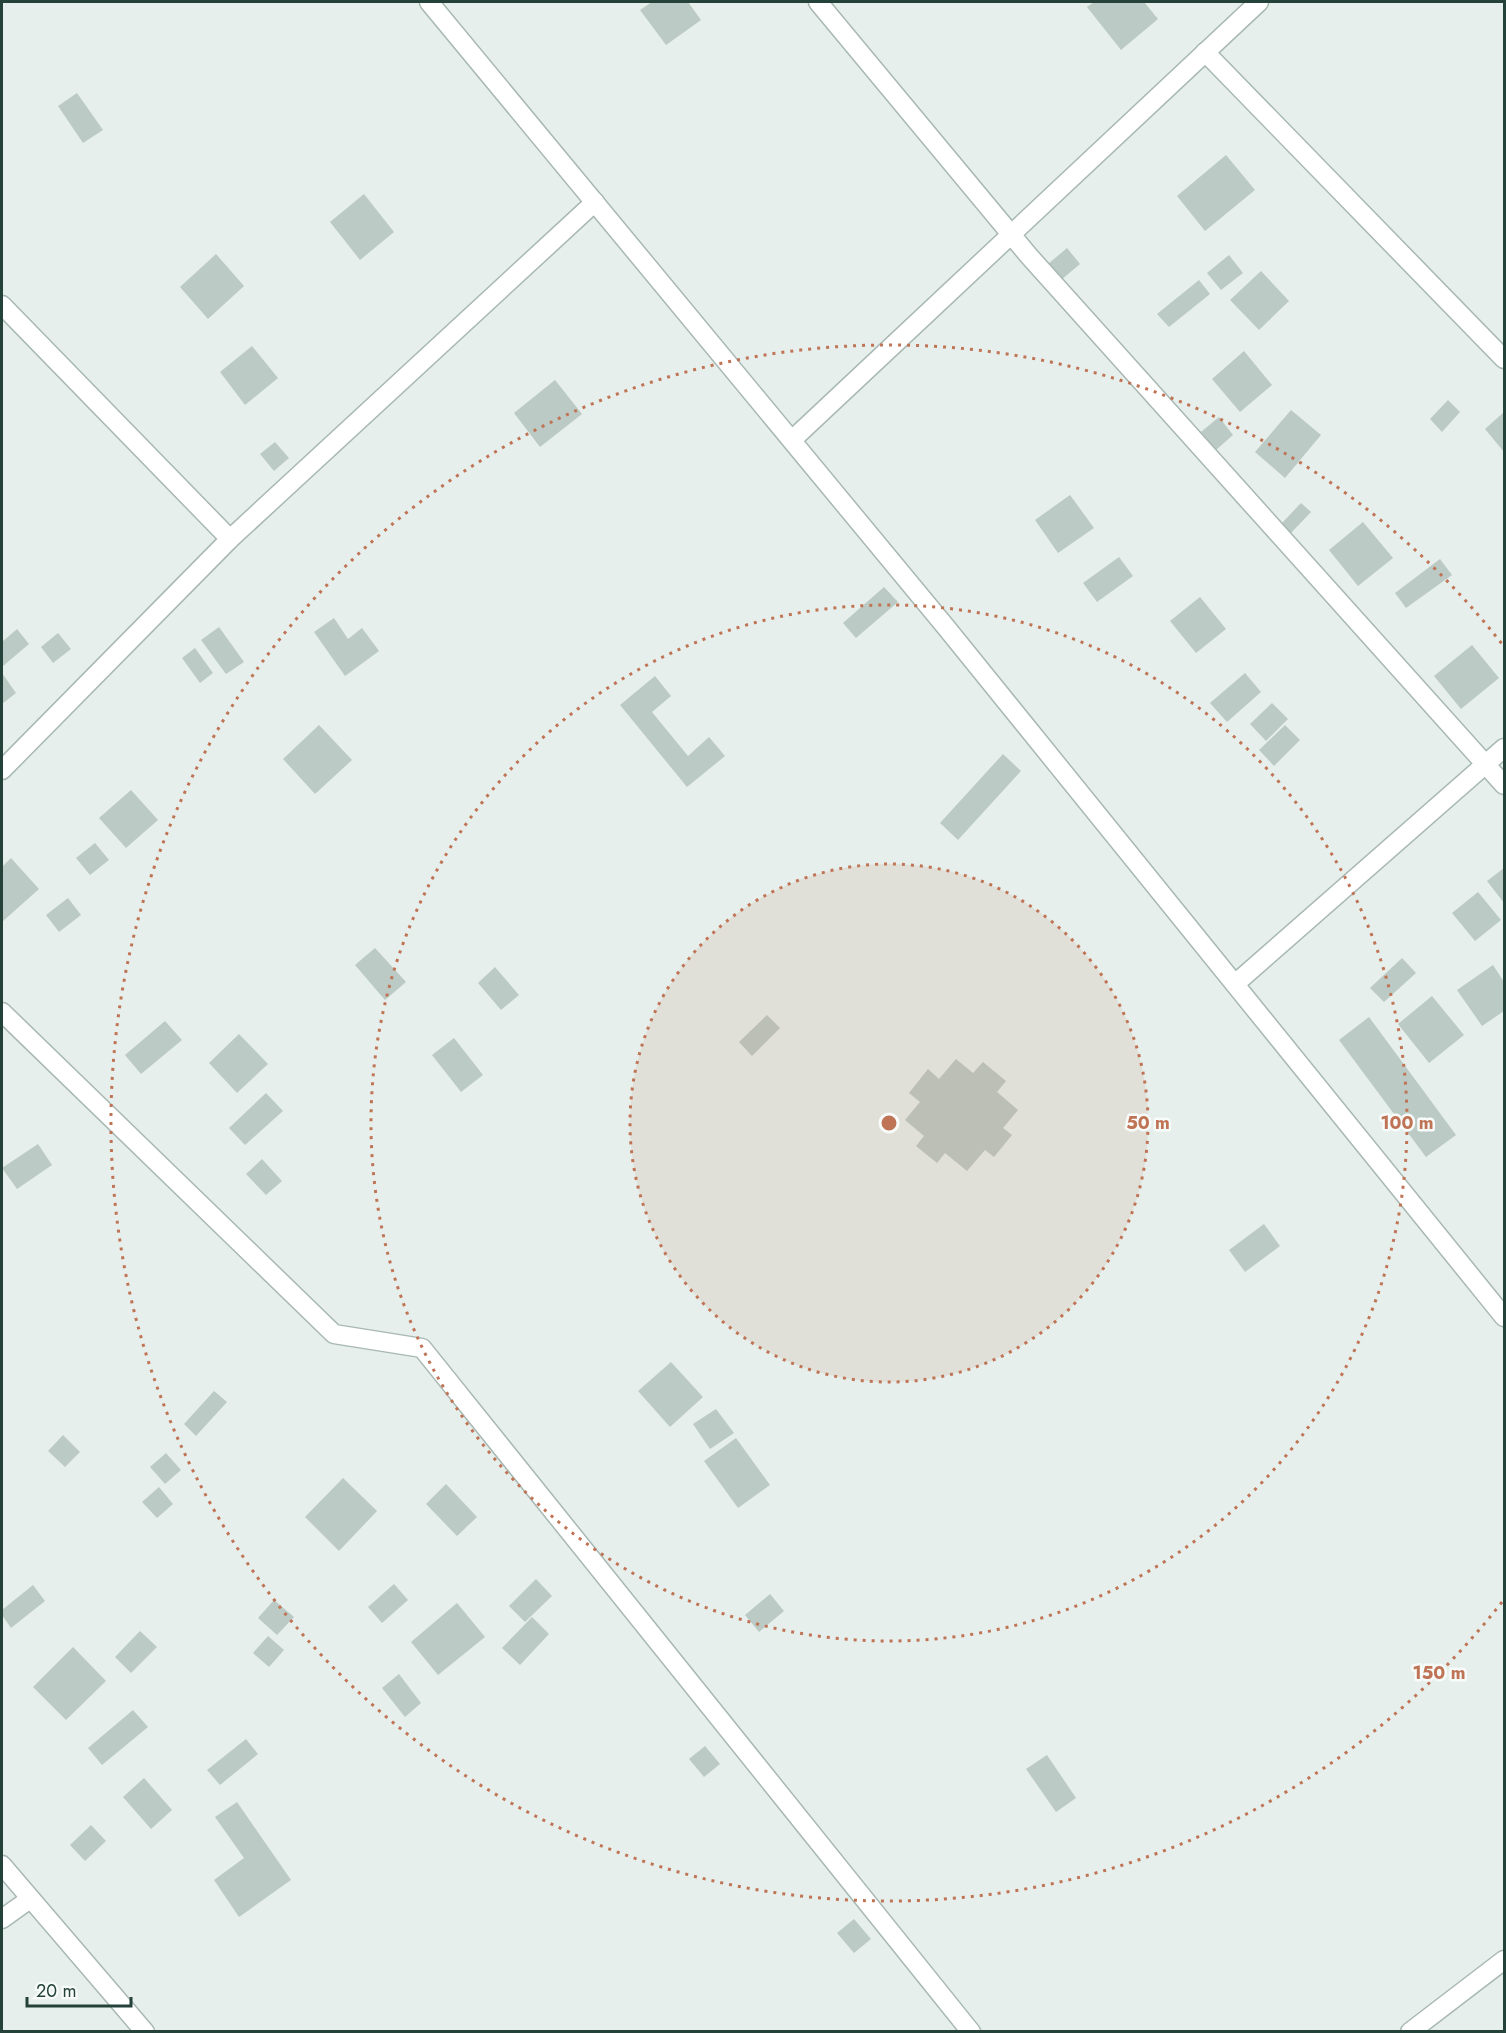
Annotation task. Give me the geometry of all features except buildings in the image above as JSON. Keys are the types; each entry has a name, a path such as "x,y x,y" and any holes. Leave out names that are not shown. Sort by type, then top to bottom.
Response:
{"street":[{"path":"429,2 792,440 1504,1317"},
{"path":"818,2 1011,234 1504,785"},
{"path":"792,440 1259,2"},
{"path":"1205,52 1504,359"},
{"path":"2,770 230,539 595,202"},
{"path":"2,305 230,539"},
{"path":"1235,984 1504,748"},
{"path":"2,1012 334,1334 422,1348 971,2031"},
{"path":"2,1866 145,2031"},
{"path":"2,1919 30,1899"},
{"path":"1410,2031 1504,1960"}]}
